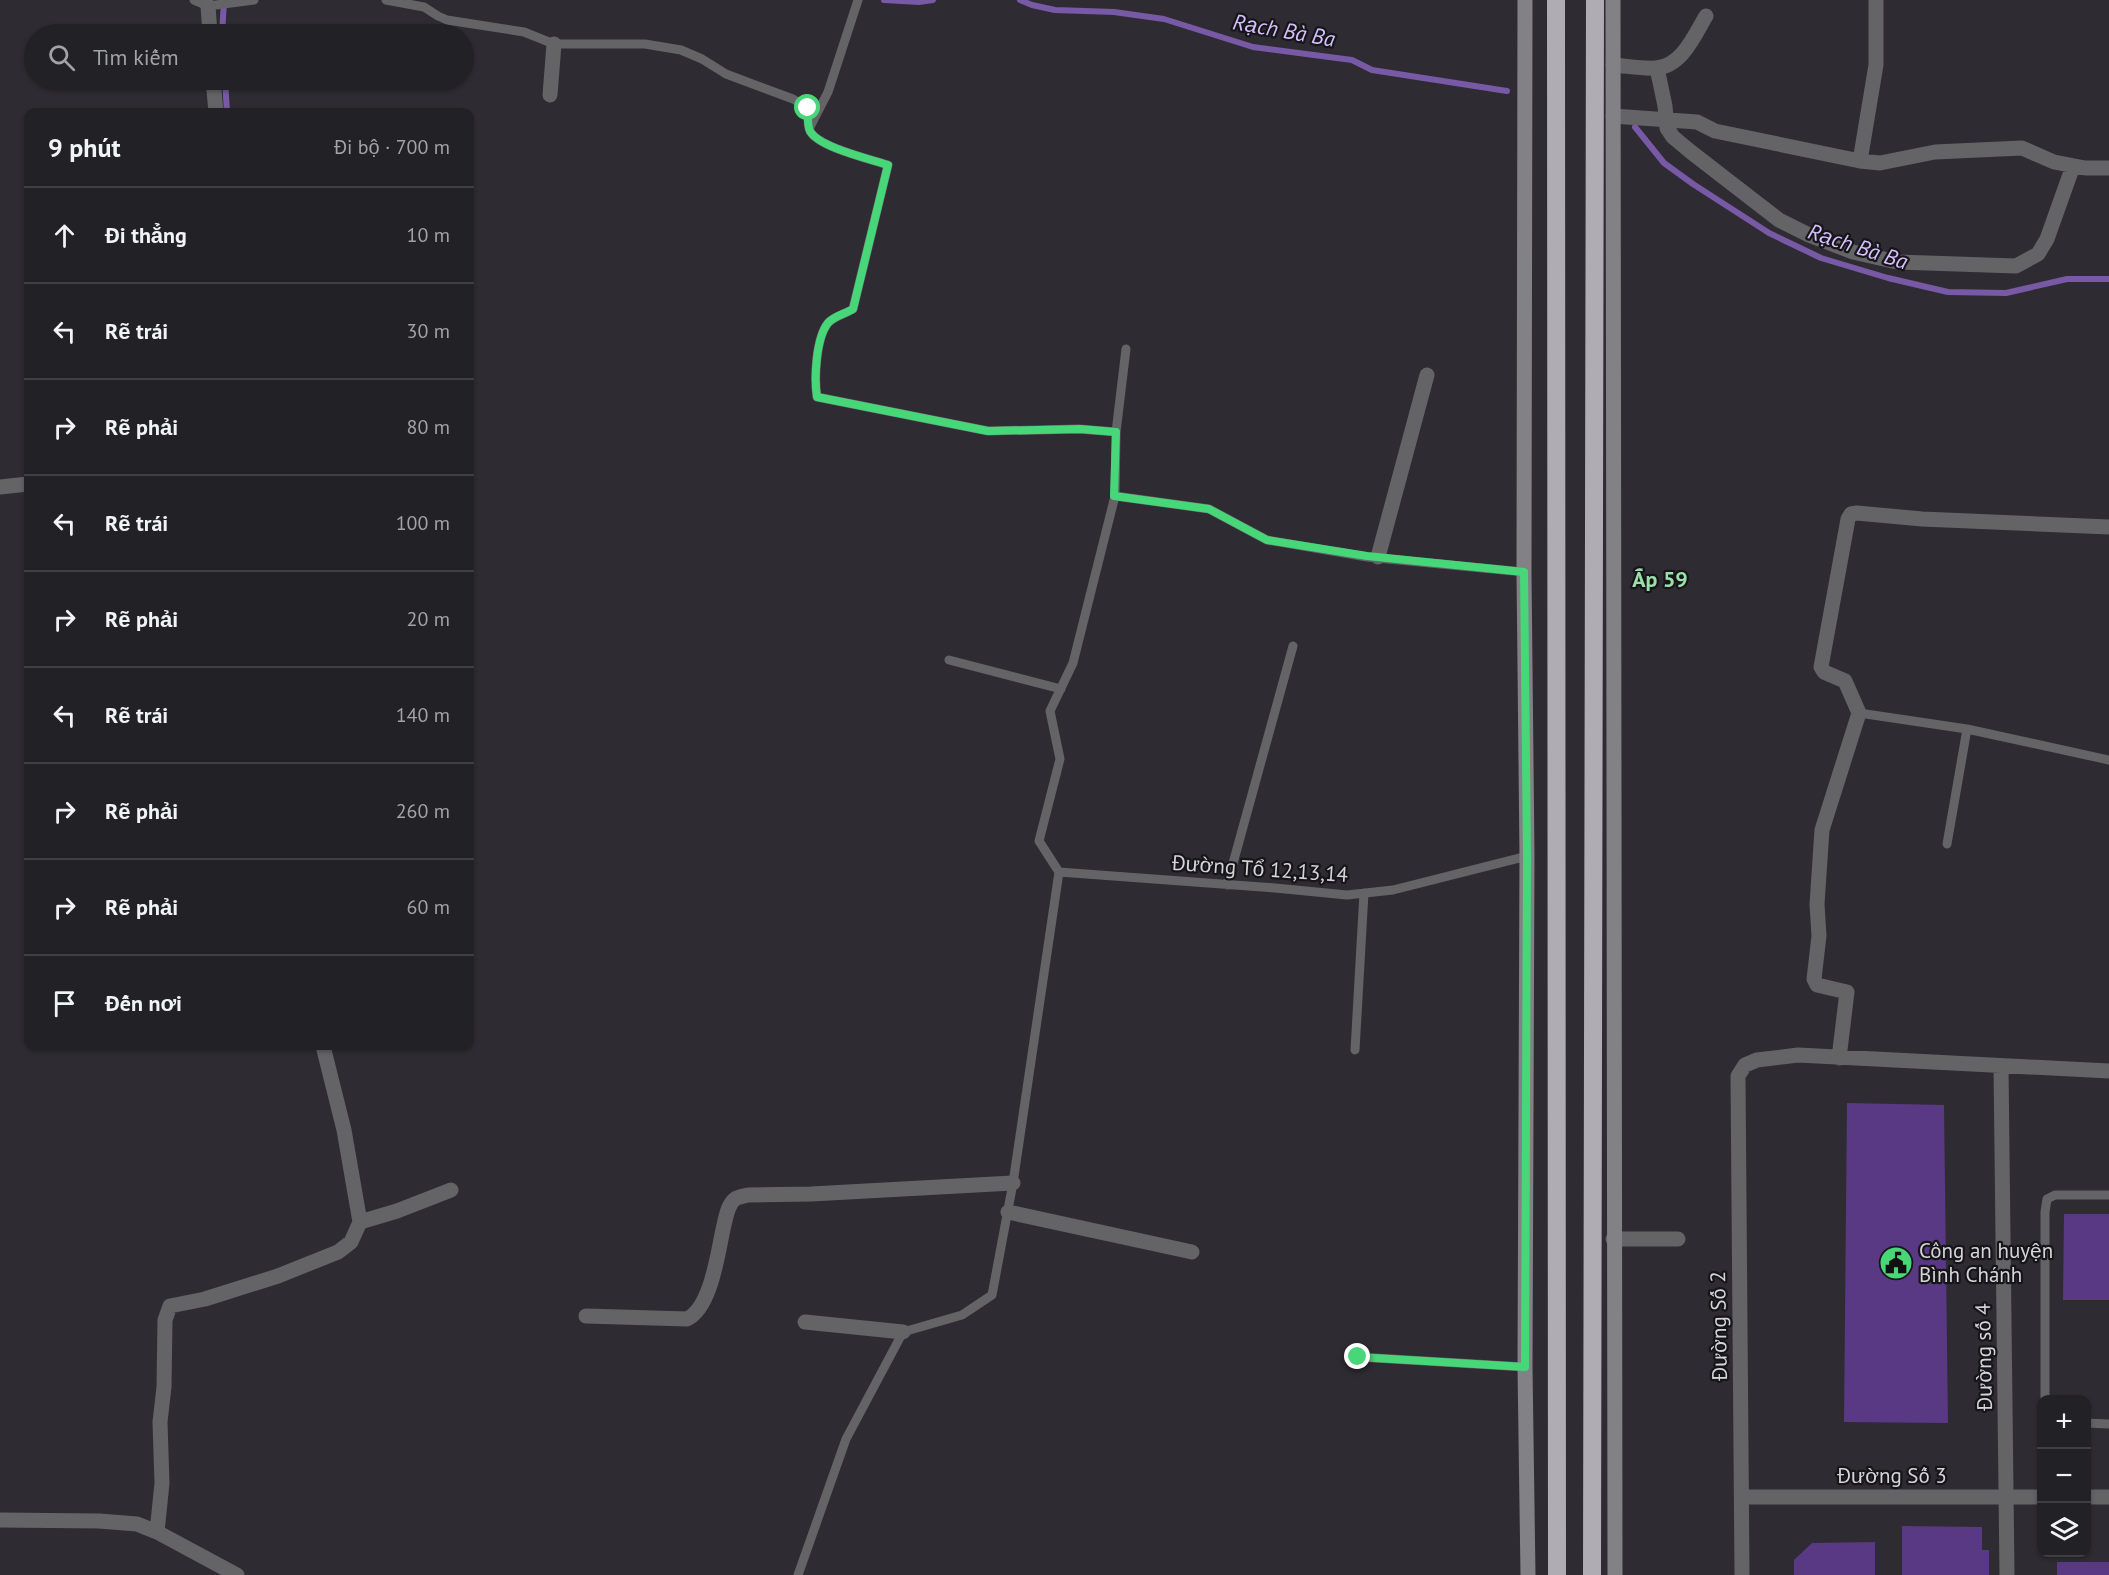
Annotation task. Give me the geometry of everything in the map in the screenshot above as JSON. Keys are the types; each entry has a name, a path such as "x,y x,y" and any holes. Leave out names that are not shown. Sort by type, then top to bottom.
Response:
{"highway":[{"path":"1556,0 1557,1575"},
{"path":"1592,1575 1595,0"}],"street":[{"path":"1525,0 1524,572 1527,856 1525,1367 1528,1575"},
{"path":"1613,0 1615,1575"},
{"path":"1860,161 1876,65 1876,0"},
{"path":"205,3 208,24"},
{"path":"1613,65 1657,68 1669,65 1687,49 1706,16"},
{"path":"550,95 554,44"},
{"path":"1657,68 1667,128 1673,137 1779,220 1809,235 1853,252 1897,262 2016,266 2038,254 2047,239 2073,166"},
{"path":"214,90 216,108"},
{"path":"1613,116 1697,122 1715,130 1860,161 1880,163 1935,152 2022,148 2054,162 2085,168 2109,168"},
{"path":"1378,557 1426,375"},
{"path":"0,487 24,484"},
{"path":"2109,527 1851,514 1848,519 1821,667 1824,672 1845,681 1859,713 1822,830 1816,904 1819,936 1814,982 1817,985 1847,992 1839,1058 2109,1071"},
{"path":"157,1532 162,1483 160,1422 164,1387 165,1320 168,1309 173,1304 205,1299 278,1276 338,1252 351,1242 360,1222 344,1130 324,1050"},
{"name":"Đường Số 2","path":"1742,1575 1738,1076 1745,1065 1757,1060 1798,1055 1839,1058"},
{"name":"Đường số 4","path":"2001,1066 2007,1575"},
{"path":"586,1316 687,1319 693,1317 705,1298 726,1215 734,1200 741,1197 1013,1183"},
{"path":"360,1222 451,1190"},
{"path":"1008,1212 1192,1252"},
{"path":"1613,1239 1678,1239"},
{"path":"805,1322 903,1332"},
{"name":"Đường Số 3","path":"1742,1497 2037,1497"},
{"path":"2091,1497 2109,1497"},
{"path":"0,1520 99,1521 136,1524 157,1532 237,1575"}],"lane":[{"path":"205,3 254,0"},
{"path":"386,0 424,7 447,20 473,24"},
{"path":"809,130 828,92 857,2"},
{"path":"474,24 524,32 554,44 645,44 681,50 702,59 726,74 801,103 808,108 809,130 815,137 829,145 888,165 853,309 845,315 834,317 827,324 817,353 815,383 817,397 988,431 1080,429 1116,432"},
{"path":"798,1575 846,1439 903,1332 962,1315 992,1295 1013,1183 1059,872 1039,841 1060,759 1050,711 1073,663 1114,496 1116,432 1126,349"},
{"path":"1114,496 1209,509 1267,540 1378,557 1524,572"},
{"path":"1227,885 1293,646"},
{"path":"949,660 1061,689"},
{"path":"1859,713 1967,729 2109,760"},
{"path":"1947,844 1967,729"},
{"name":"Đường Tổ 12,13,14","path":"1059,872 1347,895 1393,890 1527,856"},
{"path":"1355,1050 1364,893"},
{"path":"2045,1395 2045,1212 2047,1199 2055,1195 2109,1195"},
{"path":"1358,1357 1525,1367"},
{"path":"2091,1423 2109,1424"}],"building":[{"name":"Công an huyện Bình Chánh","path":"1847,1103 1944,1105 1948,1423 1844,1422"},
{"path":"2064,1214 2109,1214 2109,1300 2063,1300"},
{"path":"1902,1526 1982,1527 1982,1550 1989,1550 1989,1575 1902,1575"},
{"path":"1875,1542 1875,1575 1794,1575 1794,1560 1812,1543"},
{"path":"2057,1562 2109,1562 2109,1575 2057,1575"}],"waterway":[{"name":"Rạch Bà Ba","path":"884,0 919,2 933,0"},
{"name":"Rạch Bà Ba","path":"1020,0 1055,10 1114,12 1164,19 1253,47 1352,60 1372,70 1507,91"},
{"name":"Rạch Bà Ba","path":"223,24 224,1"},
{"name":"Rạch Bà Ba","path":"226,90 227,108"},
{"name":"Rạch Bà Ba","path":"1635,127 1664,163 1693,184 1769,233 1821,258 1888,278 1948,292 2006,293 2067,279 2109,279"}],"place":[{"name":"Công an huyện Bình Chánh","path":"1896,1263"}],"district":[{"name":"Ấp 59","path":"1660,579"}],"route":[{"path":"808,108 809,130 815,137 829,145 888,165 853,309 845,315 834,317 827,324 817,353 815,383 817,397 988,431 1080,429 1116,432 1114,496 1209,509 1267,540 1367,556 1524,572 1527,856 1525,1367 1358,1357"}]}
